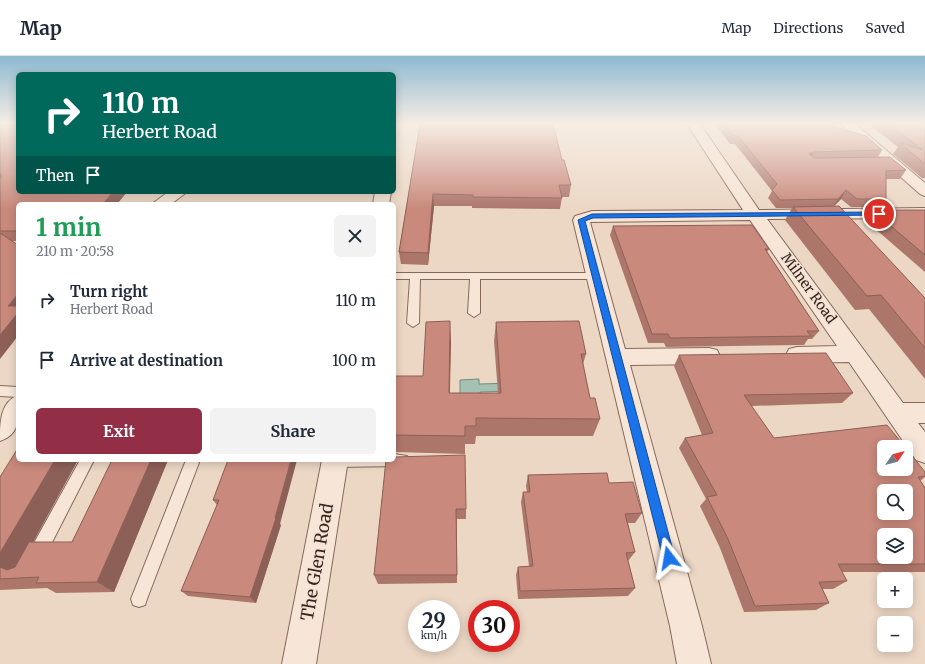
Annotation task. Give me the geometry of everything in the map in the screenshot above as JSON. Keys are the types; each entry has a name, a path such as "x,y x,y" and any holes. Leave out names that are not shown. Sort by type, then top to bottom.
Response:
{"street":[{"name":"Milner Road","path":"713,152 755,215 925,452"},
{"path":"875,152 884,162 925,191"},
{"path":"163,202 176,194"},
{"path":"694,664 683,611 581,223 583,218 592,216 925,213"},
{"path":"776,355 856,354"},
{"path":"616,357 729,356"},
{"path":"0,431 16,408"},
{"path":"897,413 925,413"},
{"name":"The Glen Road","path":"299,664 335,462"}],"lane":[{"path":"396,276 595,276"},
{"path":"413,323 415,277"},
{"path":"474,313 475,277"},
{"path":"0,391 16,392"},
{"path":"396,460 416,460"},
{"path":"28,571 86,462"},
{"path":"139,599 192,462"}],"shaded area":[{"path":"479,379 479,384 517,383 518,391 480,392 480,405 460,405 460,380"}],"building":[{"path":"0,152 16,152 16,194 111,194 105,202 16,202 16,231 0,231"},
{"path":"415,152 560,152 562,160 564,160 571,185 559,185 562,198 473,197 473,195 433,194 428,253 399,252"},
{"path":"751,152 813,152 809,154 814,158 890,157 906,170 886,171 886,199 857,199 846,190 838,199 780,200 772,190 777,184"},
{"path":"911,152 925,152 925,164"},
{"path":"839,206 925,298 925,348 881,295 867,296 793,207"},
{"path":"872,210 925,210 925,255"},
{"path":"752,225 769,249 765,249 819,331 807,331 811,336 670,338 668,334 652,334 613,226"},
{"path":"0,233 16,244 16,296 8,306 16,306 16,315 0,335"},
{"path":"450,321 449,393 501,393 496,322 579,321 586,354 581,354 590,398 595,398 600,419 476,418 476,426 465,426 465,436 396,435 396,376 423,376 426,322"},
{"path":"826,353 853,393 744,395 774,438 887,425 899,440 877,440 877,476 913,476 913,457 925,472 925,476 918,477 925,488 925,564 913,564 913,528 877,528 877,564 838,564 847,581 819,582 829,603 755,606 728,539 707,497 717,495 685,438 713,433 679,355"},
{"path":"16,451 16,462 54,462 0,553 0,477"},
{"path":"465,455 466,509 456,509 457,575 374,575 386,462 396,462 396,457"},
{"path":"111,462 150,462 97,582 36,583 39,577 0,579 0,567 7,570 15,567 29,542 72,542"},
{"path":"227,462 290,462 276,518 250,597 181,591 219,500 213,500"},
{"path":"607,473 609,483 633,482 642,513 625,514 635,552 626,553 635,588 520,591 518,567 533,566 523,492 530,492 528,475"}],"route":[{"path":"669,558 581,220 587,216 879,214"}]}
